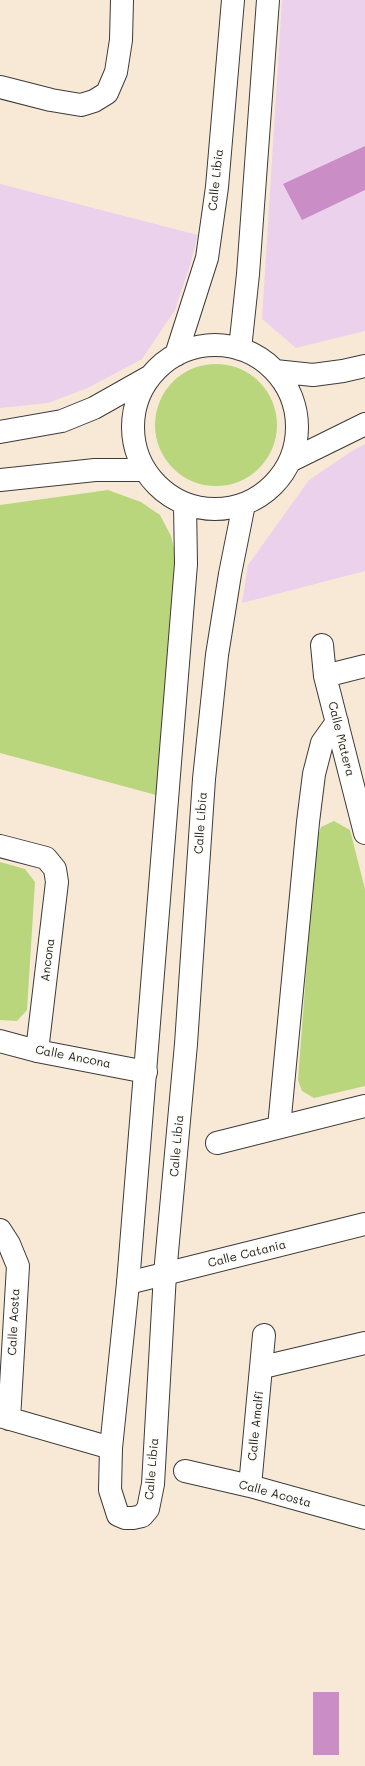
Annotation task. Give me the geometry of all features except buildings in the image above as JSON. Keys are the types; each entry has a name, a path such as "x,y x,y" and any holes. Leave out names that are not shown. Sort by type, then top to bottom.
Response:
{"street":[{"path":"0,87 51,100 80,105 94,101 107,93 116,72 121,40 122,0"},
{"name":"Calle Libia","path":"176,355 207,258 217,187 232,0"},
{"path":"240,349 248,274 268,0"},
{"path":"0,432 62,421 94,408 150,376 176,355 196,347 218,345 240,349 258,358 275,371 288,391 296,414 296,438 290,461 273,484 263,494 244,504 224,509 204,509 185,504 162,490 144,470 135,448 132,423 138,398 150,376"},
{"path":"275,371 313,375 365,366"},
{"path":"290,461 365,424"},
{"path":"0,480 95,470 144,470"},
{"name":"Calle Libia","path":"185,504 186,564 146,1072 128,1283 111,1448 110,1490 114,1507 118,1515 125,1518 142,1516 148,1509 153,1484 165,1274 186,1044 204,779 218,655 230,574 244,504"},
{"name":"Calle Matera","path":"322,645 325,676 365,833"},
{"path":"325,676 365,666"},
{"path":"279,1127 307,830 314,774 322,743 337,722"},
{"name":"Ancona","path":"0,846 46,858 55,869 57,882 37,1051"},
{"name":"Calle Ancona","path":"0,1042 37,1051 146,1072"},
{"path":"217,1143 365,1106"},
{"name":"Calle Catania","path":"128,1283 365,1224"},
{"name":"Calle Aosta","path":"0,1230 9,1244 18,1266 4,1417 111,1448"},
{"name":"Calle Amalfi","path":"250,1486 263,1367 264,1335"},
{"path":"263,1367 365,1343"},
{"name":"Calle Acosta","path":"185,1471 250,1486 365,1518"}],"shaded area":[{"path":"282,0 365,0 365,331 296,348 262,319"},
{"path":"0,184 198,235 175,310 142,359 88,388 48,403 0,408"},
{"path":"365,444 365,571 242,603 248,565 309,480"}],"green space":[{"path":"216,364 239,368 250,374 259,382 267,391 273,402 277,425 273,448 267,459 259,468 250,476 239,482 216,486 193,482 182,476 173,468 165,459 159,448 155,425 159,402 165,391 173,382 182,374 193,368"},
{"path":"108,490 141,502 160,515 171,536 176,557 160,796 0,753 0,505"},
{"path":"334,821 350,830 365,889 365,1086 314,1098 302,1091 298,1080 316,842 321,827"},
{"path":"0,862 25,869 35,882 27,1010 17,1021 0,1020"}]}
